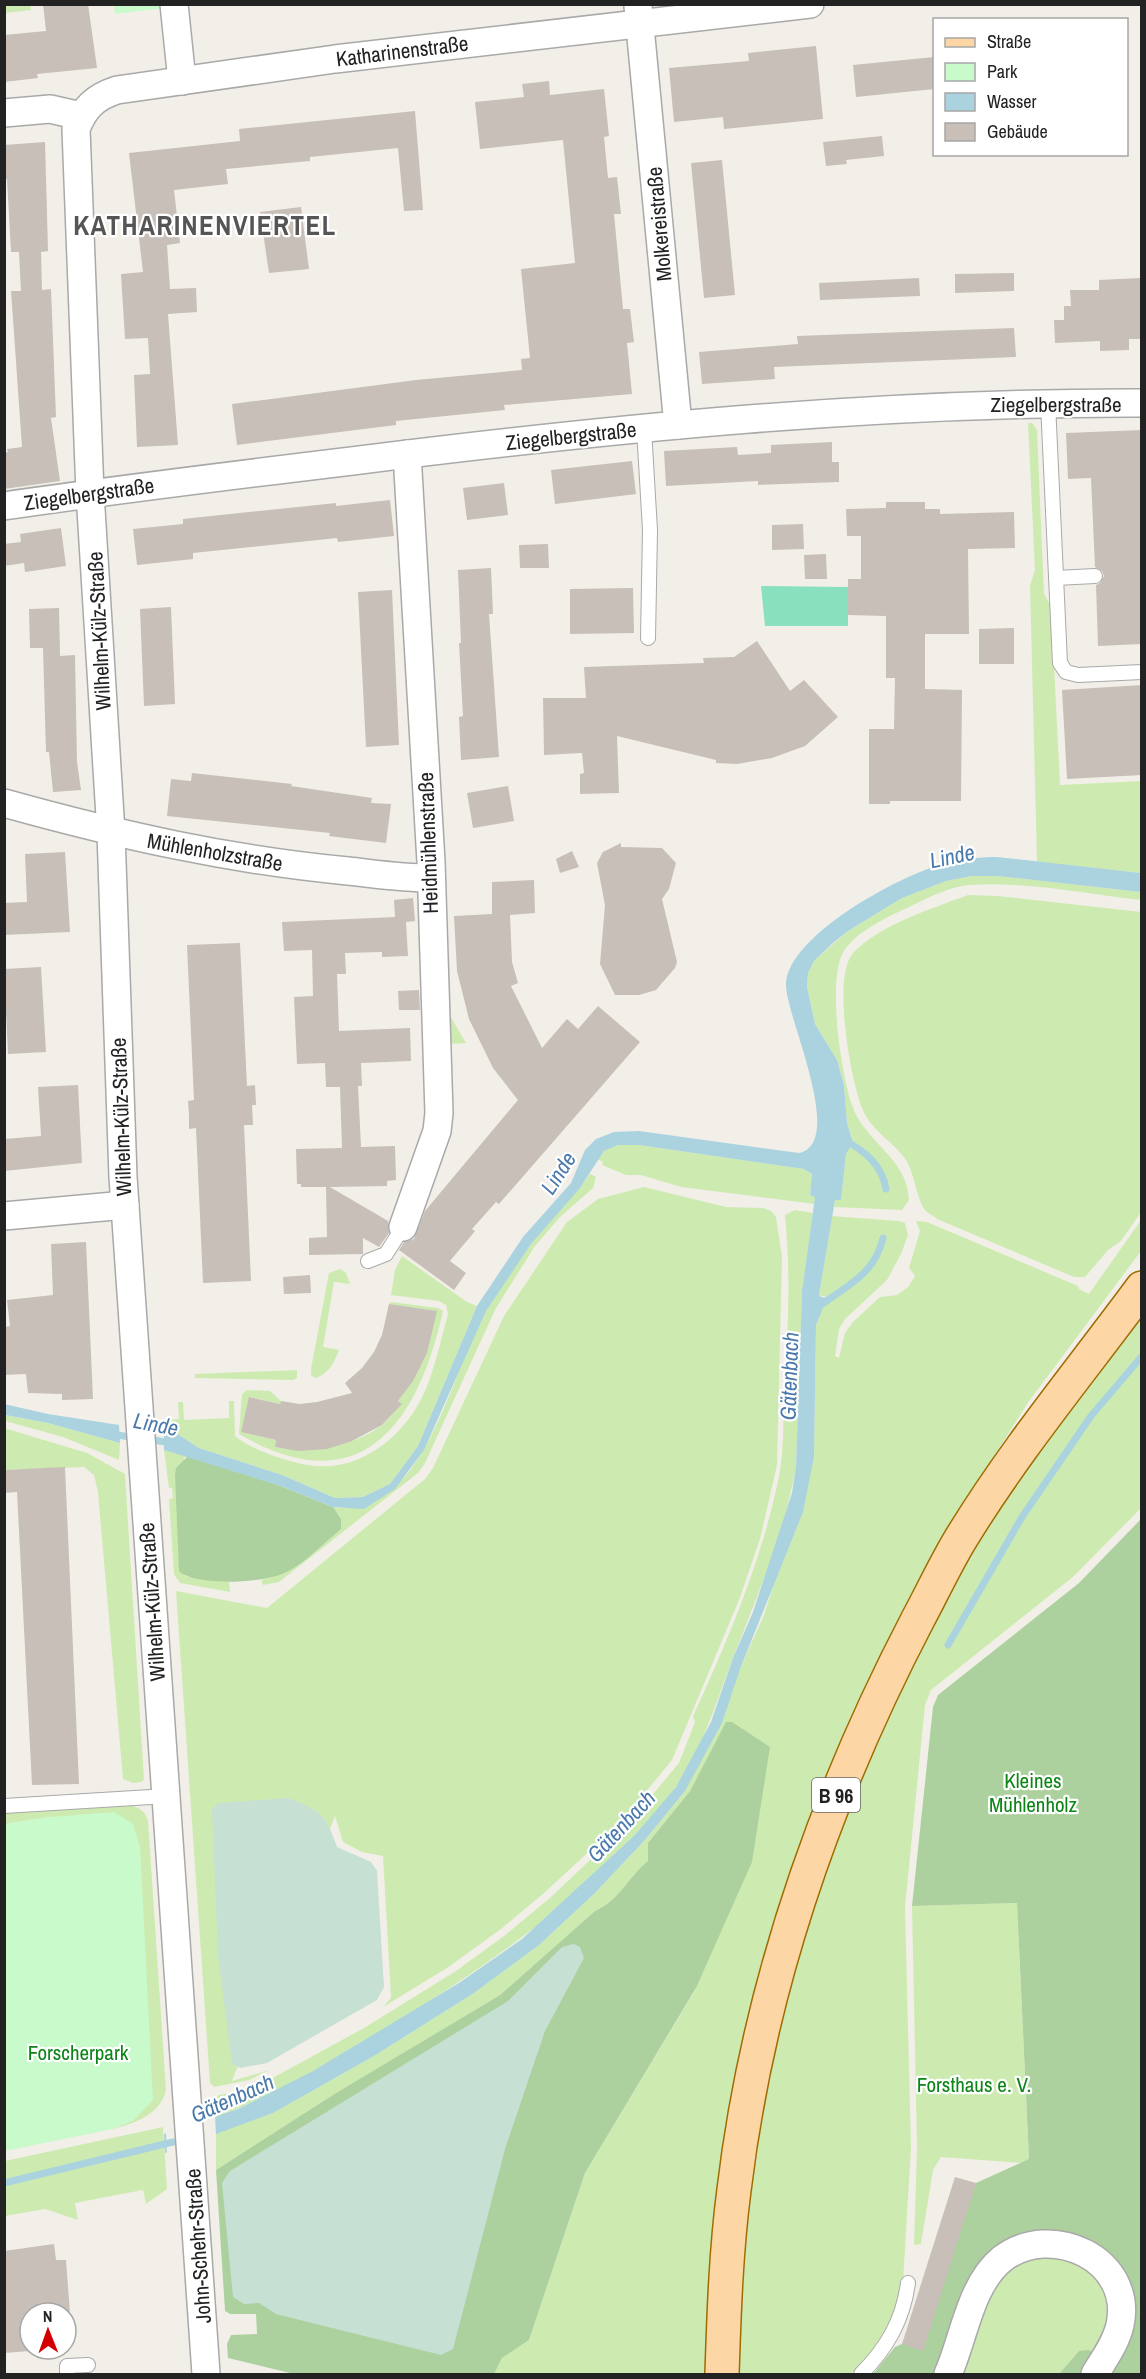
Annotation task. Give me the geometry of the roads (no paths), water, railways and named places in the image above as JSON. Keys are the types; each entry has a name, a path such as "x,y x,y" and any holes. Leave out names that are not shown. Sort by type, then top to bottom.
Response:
{"main road":[{"name":"B 96","path":"722,2374 726,2277 734,2188 753,2076 788,1929 836,1795 893,1667 960,1540 1050,1407 1142,1288"}],"street":[{"path":"174,4 182,81"},
{"name":"Katharinenstraße","path":"81,116 86,108 105,94 182,81 639,14 810,4"},
{"name":"Molkereistraße","path":"639,14 678,425"},
{"path":"4,113 50,109 81,116"},
{"name":"Wilhelm-Külz-Straße","path":"81,116 75,139 90,494 111,833 125,1205 189,2117"},
{"name":"Ziegelbergstraße","path":"4,506 407,454 678,425 873,409 1048,403 1142,403"},
{"name":"Heidmühlenstraße","path":"403,1227 437,1131 440,1113 407,454"},
{"name":"Mühlenholzstraße","path":"4,802 111,833 297,866 430,878"},
{"path":"4,1216 125,1205"},
{"name":"John-Schehr-Straße","path":"189,2117 206,2374"},
{"path":"948,2374 982,2284 1002,2260 1025,2247 1047,2243 1068,2245 1088,2252 1112,2277 1118,2292 1120,2325 1095,2374"}],"lane":[{"path":"1048,403 1060,663 1066,672 1078,675 1142,672"},
{"path":"644,429 650,530 648,638"},
{"path":"1056,578 1095,576"},
{"path":"368,1262 386,1254 403,1227"},
{"path":"4,1806 167,1796"},
{"path":"861,2374 879,2356 895,2331 905,2304 908,2283"},
{"path":"67,2374 67,2366 88,2365"}],"water":[{"path":"997,857 1141,873 1141,892 997,876 972,876 946,881 902,898 848,931 814,961 808,973 807,987 815,1024 837,1060 844,1085 847,1123 853,1142 846,1154 841,1200 835,1200 819,1295 830,1298 830,1302 823,1308 816,1325 814,1457 803,1512 740,1669 722,1723 685,1791 644,1841 594,1894 539,1945 474,1993 374,2056 273,2113 165,2153 164,2134 238,2109 313,2071 459,1983 522,1939 635,1835 676,1787 711,1722 733,1658 753,1612 792,1493 796,1466 802,1291 815,1197 810,1195 812,1174 804,1169 639,1145 618,1145 604,1151 580,1188 531,1244 486,1311 424,1450 395,1489 364,1509 333,1507 278,1485 164,1450 164,1431 173,1431 199,1448 282,1475 335,1498 363,1497 390,1484 418,1446 477,1306 523,1237 571,1183 585,1150 596,1139 614,1132 639,1131 799,1153 812,1144 817,1126 816,1103 788,1000 786,984 792,965 805,946 825,927 901,880 943,864"},
{"path":"4,1404 48,1414 119,1425 120,1443 48,1423 5,1415"}],"waterway":[{"path":"844,1140 871,1160 881,1173 886,1189"},
{"path":"825,1302 861,1276 874,1260 883,1238"},
{"path":"948,1645 1022,1517 1091,1416 1142,1356"},
{"name":"Linde","path":"111,1434 136,1438"},
{"name":"Linde","path":"147,1439 171,1443"},
{"name":"Gätenbach","path":"4,2183 173,2142"}],"district":[{"name":"KATHARINENVIERTEL","path":"205,225"}],"park label":[{"name":"Kleines Mühlenholz","path":"1033,1792"},
{"name":"Forscherpark","path":"78,2052"},
{"name":"Forsthaus e. V.","path":"974,2084"}]}
